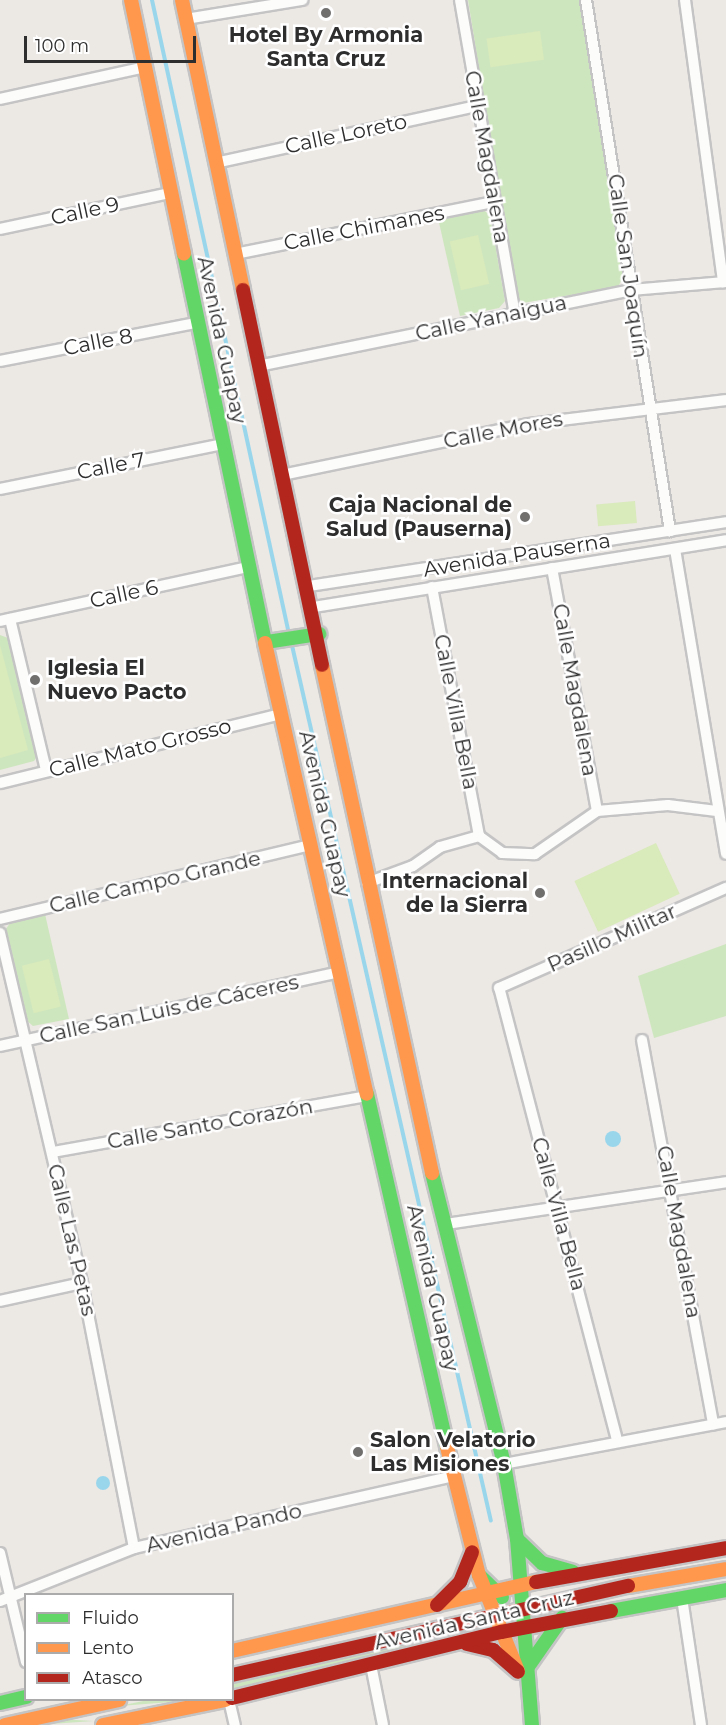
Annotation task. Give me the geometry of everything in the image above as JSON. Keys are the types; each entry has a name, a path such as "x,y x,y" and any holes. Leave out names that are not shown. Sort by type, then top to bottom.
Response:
{"main road":[{"name":"Avenida Guapay","path":"131,0 248,567 272,642 280,714 367,1096 472,1552 479,1575 491,1592 502,1624 521,1606 517,1539 504,1464 367,883 314,607 258,366 182,0"},
{"path":"272,642 319,634"},
{"path":"517,1539 542,1563 577,1573"},
{"name":"Avenida Santa Cruz","path":"234,1651 577,1573 726,1548"},
{"path":"437,1606 460,1582 472,1552"},
{"name":"Avenida Santa Cruz","path":"234,1698 460,1643 502,1624 521,1606 549,1604 579,1596 726,1569"},
{"name":"Avenida Santa Cruz","path":"234,1675 502,1624 561,1620 726,1590"},
{"path":"491,1592 521,1606"},
{"path":"521,1671 579,1596"},
{"path":"465,1599 502,1624 524,1643 521,1671"},
{"path":"502,1624 521,1671 532,1725"},
{"path":"460,1643 492,1650 521,1671"},
{"path":"0,1703 24,1697"},
{"path":"5,1725 114,1701"},
{"name":"Avenida Santa Cruz","path":"103,1725 219,1701"},
{"path":"57,1713 156,1713"}],"street":[{"path":"186,19 302,0"},
{"name":"Calle Magdalena","path":"460,0 493,202 515,314"},
{"name":"Calle San Joaquín","path":"586,0 648,406 670,531"},
{"path":"686,0 725,282"},
{"path":"0,99 145,67"},
{"name":"Calle Loreto","path":"215,163 477,106"},
{"name":"Calle 9","path":"0,229 170,193"},
{"name":"Calle Chimanes","path":"235,254 493,202"},
{"name":"Calle Yanaigua","path":"258,366 630,290 725,282"},
{"name":"Calle 8","path":"0,361 196,323"},
{"name":"Calle Mores","path":"282,474 528,424 648,406 726,400"},
{"name":"Calle 7","path":"0,489 223,444"},
{"name":"Avenida Pauserna","path":"309,586 726,522"},
{"path":"710,525 713,543"},
{"name":"Avenida Pauserna","path":"314,607 726,540"},
{"path":"675,549 725,848"},
{"path":"489,560 492,578"},
{"name":"Calle 6","path":"5,620 248,567"},
{"name":"Calle Magdalena","path":"552,568 597,811"},
{"name":"Calle Villa Bella","path":"432,587 479,836"},
{"path":"5,620 46,770"},
{"name":"Calle Mato Grosso","path":"0,783 280,714"},
{"path":"367,883 412,866 440,847 479,836 502,853 525,857 597,811 668,805 717,811"},
{"name":"Calle Campo Grande","path":"0,919 311,845"},
{"name":"Pasillo Militar","path":"499,988 726,888"},
{"name":"Calle Las Petas","path":"0,933 27,1039 82,1283 134,1548"},
{"name":"Calle San Luis de Cáceres","path":"0,1046 339,972"},
{"name":"Calle Villa Bella","path":"499,988 559,1208 617,1440"},
{"name":"Calle Magdalena","path":"642,1040 672,1191 713,1424"},
{"name":"Calle Santo Corazón","path":"53,1152 367,1096"},
{"path":"446,1224 726,1182"},
{"path":"0,1301 82,1283"},
{"path":"504,1464 617,1440 726,1422"},
{"name":"Avenida Pando","path":"5,1600 134,1548 454,1476"},
{"path":"0,1552 5,1600 24,1656"},
{"path":"682,1598 701,1725"},
{"path":"371,1665 383,1725"},
{"path":"229,1701 235,1725"}],"green space":[{"path":"468,0 582,0 624,275 618,287 523,303 516,296"},
{"path":"540,31 544,60 491,67 487,39"},
{"path":"482,209 490,215 505,301 499,308 460,316 438,218"},
{"path":"478,235 489,284 461,290 450,242"},
{"path":"635,501 637,523 598,526 596,504"},
{"path":"0,635 8,638 38,755 34,761 0,770"},
{"path":"0,645 28,750 0,758"},
{"path":"656,843 680,894 598,932 574,881"},
{"path":"45,914 69,1019 33,1026 26,1020 4,932 10,923"},
{"path":"726,944 726,1016 654,1038 638,976"},
{"path":"49,959 61,1007 34,1013 22,966"},
{"path":"396,1644 414,1649 234,1691 234,1680"},
{"path":"143,1701 185,1701 119,1706"},
{"path":"59,1719 94,1721 36,1725"}],"water":[{"path":"610,1131 616,1131 621,1139 619,1145 610,1147 605,1142 605,1136"},
{"path":"103,1476 108,1478 110,1483 108,1488 103,1490 98,1488 96,1483 98,1478"}],"waterway":[{"path":"152,0 289,634"},
{"path":"291,641 491,1521"}],"traffic: fast":[{"path":"184,254 265,643"},
{"path":"266,642 319,634"},
{"path":"367,1094 447,1447"},
{"path":"432,1173 504,1464 517,1539 532,1725"},
{"path":"517,1539 542,1563 573,1572"},
{"path":"479,1575 502,1597"},
{"path":"611,1611 726,1590"},
{"path":"525,1671 562,1618"},
{"path":"0,1703 24,1697"}],"traffic: slow":[{"path":"131,0 184,254"},
{"path":"182,0 243,290"},
{"path":"265,643 367,1094"},
{"path":"322,665 432,1173"},
{"path":"447,1447 479,1575 518,1671"},
{"path":"628,1586 726,1569"},
{"path":"234,1651 536,1582"},
{"path":"5,1725 114,1701"},
{"path":"103,1725 220,1701"}],"traffic: jam":[{"path":"243,290 322,665"},
{"path":"536,1582 726,1548"},
{"path":"437,1605 460,1582 472,1552"},
{"path":"234,1675 628,1586"},
{"path":"234,1698 501,1632 611,1611"},
{"path":"467,1644 493,1650 518,1672"}],"place":[{"name":"Hotel By Armonia Santa Cruz","path":"326,13"},
{"name":"Caja Nacional de Salud (Pauserna)","path":"525,517"},
{"name":"Iglesia El Nuevo Pacto","path":"35,680"},
{"name":"Internacional de la Sierra","path":"540,893"},
{"name":"Salon Velatorio Las Misiones","path":"358,1452"}]}
